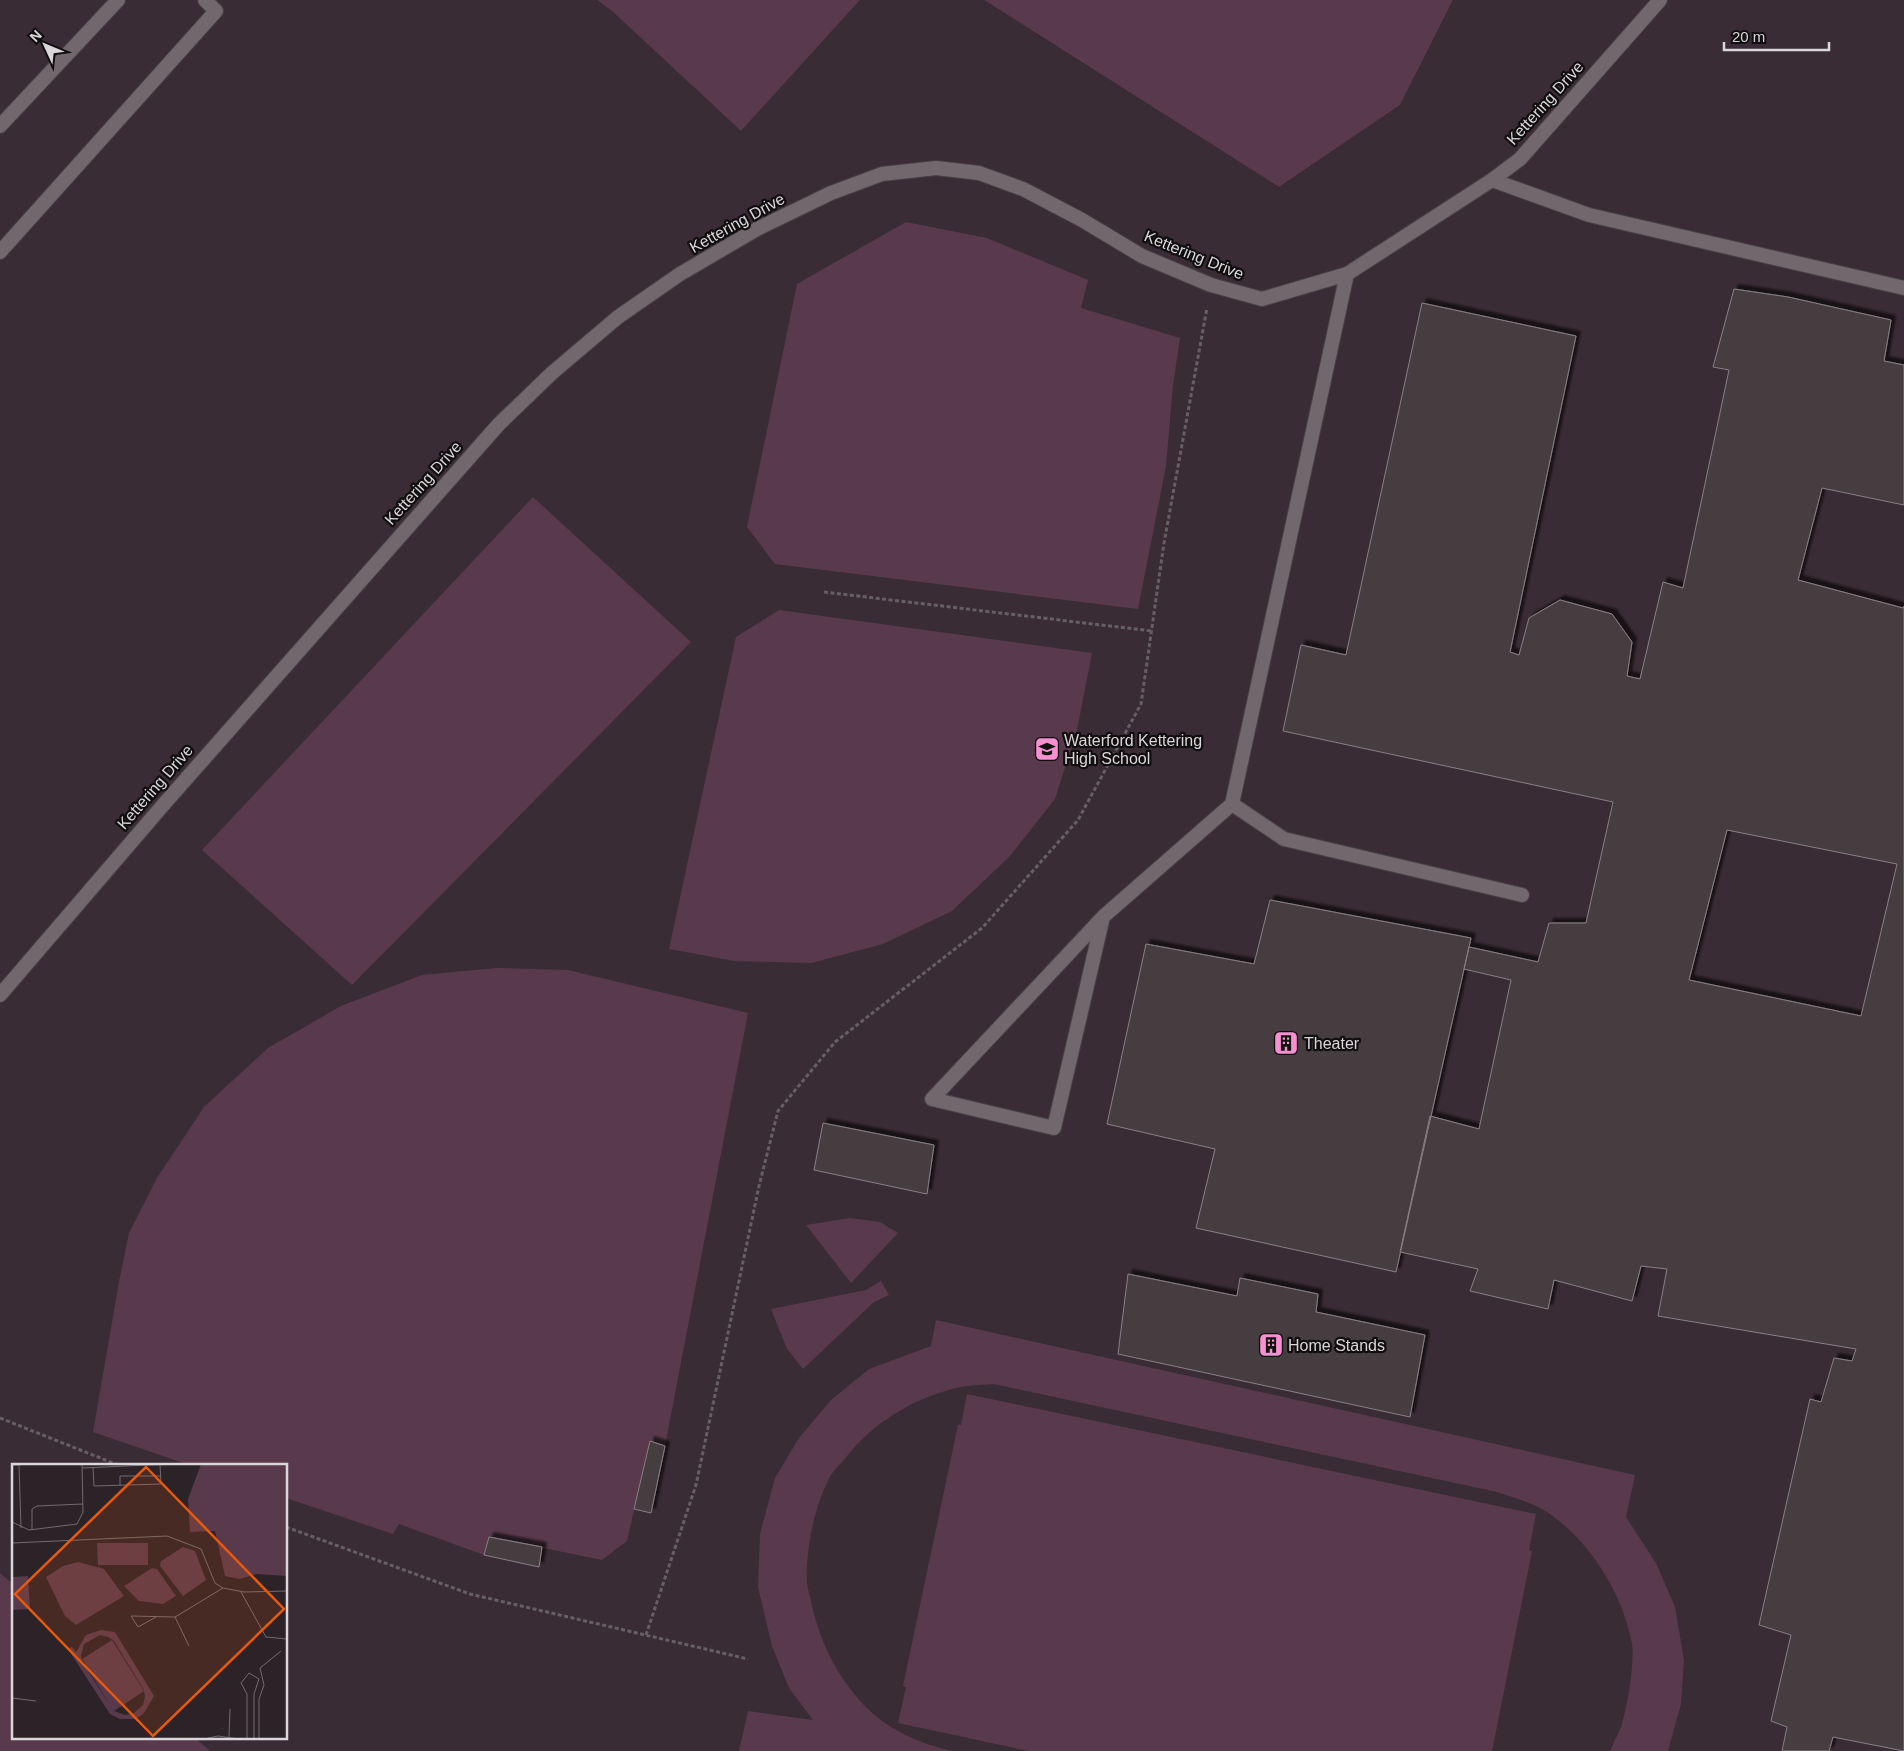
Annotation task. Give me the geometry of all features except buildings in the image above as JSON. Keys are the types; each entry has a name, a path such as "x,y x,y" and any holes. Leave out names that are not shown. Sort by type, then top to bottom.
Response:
{"street":[{"path":"0,126 118,0"},
{"path":"0,252 216,11 205,0"},
{"name":"Kettering Drive","path":"0,995 170,797 499,424 552,373 611,324 680,274 757,229 831,192 882,174 936,168 979,173 1023,189 1082,220 1142,256 1211,284 1262,299 1347,274 1492,180 1520,159 1660,0"},
{"path":"1492,180 1589,215 1904,288"},
{"path":"1104,916 1054,1128 932,1100 1104,916 1232,804 1347,274"},
{"path":"1232,804 1284,839 1522,894"}],"path":[{"path":"646,1635 696,1485 759,1186 778,1111 835,1042 982,928 1078,820 1141,704 1164,543 1211,284"},
{"path":"824,592 1152,631"},
{"path":"0,1418 115,1464"},
{"path":"288,1528 470,1594 748,1659"}],"shaded area":[{"name":"Waterford Kettering High School","path":"0,0 597,0 613,12 741,131 860,0 984,0 1279,187 1400,105 1453,0 1904,0 1904,1751 0,1751"},
{"path":"597,0 860,0 741,131 613,12"},
{"path":"984,0 1453,0 1400,105 1279,187"},
{"path":"906,222 987,238 1088,280 1081,308 1180,338 1173,385 1166,466 1138,609 775,564 747,527 797,284"},
{"path":"533,497 691,642 352,985 202,850"},
{"path":"779,610 1092,653 1077,730 1055,799 1010,856 952,911 883,944 811,963 734,961 669,949 736,637"},
{"path":"497,968 568,970 748,1013 665,1446 650,1441 627,1541 602,1560 489,1537 484,1555 399,1524 393,1534 288,1499 288,1464 186,1464 93,1432 129,1233 157,1178 204,1107 268,1048 341,1006 422,975"},
{"path":"850,1218 880,1222 898,1233 851,1283 806,1225"},
{"path":"881,1281 889,1295 874,1302 803,1369 787,1349 771,1309 866,1290"},
{"path":"936,1320 1635,1475 1626,1517 1656,1563 1675,1607 1684,1660 1681,1704 1668,1751 1610,1751 1621,1727 1630,1685 1633,1652 1628,1625 1613,1589 1592,1555 1565,1526 1544,1510 1525,1501 1497,1492 994,1384 961,1387 924,1399 894,1414 867,1435 829,1478 815,1517 807,1559 807,1584 816,1621 826,1649 849,1687 869,1710 888,1725 920,1741 953,1751 739,1751 748,1711 813,1720 789,1688 772,1646 758,1587 760,1534 775,1478 799,1438 831,1400 869,1369 931,1346"},
{"path":"967,1394 1536,1514 1529,1550 1532,1551 1492,1751 1028,1751 898,1723 906,1687 903,1686 958,1425 961,1425"},
{"path":"0,1573 12,1583 12,1738 195,1738 210,1751 0,1751"}],"place":[{"name":"Waterford Kettering High School","path":"1047,749"},
{"name":"Theater","path":"1286,1043"},
{"name":"Home Stands","path":"1271,1345"}]}
